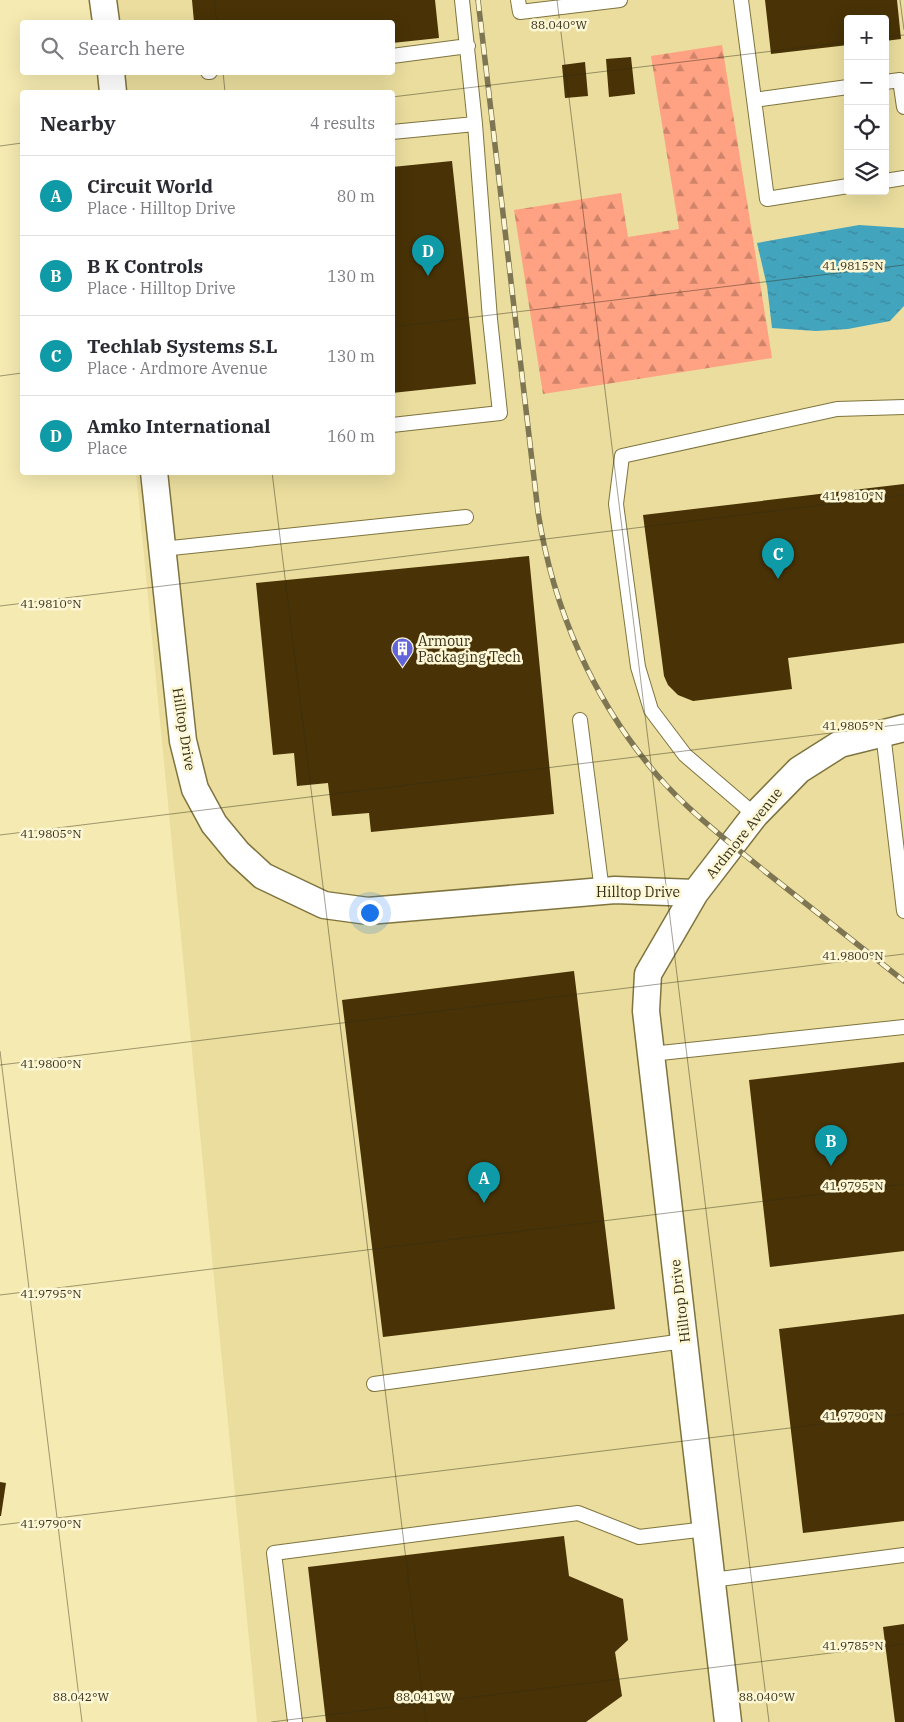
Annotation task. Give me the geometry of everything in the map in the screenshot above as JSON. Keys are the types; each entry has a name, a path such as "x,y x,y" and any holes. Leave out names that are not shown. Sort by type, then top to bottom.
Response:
{"street":[{"path":"103,0 106,20"},
{"path":"111,75 113,90"},
{"name":"Hilltop Drive","path":"154,475 183,741 195,789 214,824 238,853 263,876 324,905 368,911 602,891 695,893 648,974 646,1011 728,1722"},
{"name":"Ardmore Avenue","path":"695,893 755,815 783,785 808,765 840,744 893,731"}],"lane":[{"path":"395,425 500,413 490,319 468,46 462,0"},
{"path":"518,0 520,12 620,0"},
{"path":"741,0 767,199 844,187"},
{"path":"395,56 468,46"},
{"path":"889,81 900,80 904,107"},
{"path":"754,100 844,88"},
{"path":"395,132 475,124"},
{"path":"889,180 904,178"},
{"path":"755,815 685,756 651,710 638,667 616,504 622,456 837,408 904,408"},
{"path":"162,549 466,517"},
{"path":"580,720 602,891"},
{"path":"893,731 904,912"},
{"path":"651,1054 904,1027"},
{"path":"374,1384 684,1341"},
{"path":"295,1722 274,1553 578,1513 638,1537 706,1529"},
{"path":"712,1580 904,1556"}],"shaded area":[{"path":"91,0 904,0 904,1722 257,1722 136,475 395,475 395,90 100,90 98,75 395,75 395,20 93,20"}],"green space":[{"path":"722,45 772,358 543,394 514,210 621,193 628,237 679,229 651,56"}],"water":[{"path":"859,225 904,228 904,306 890,321 848,329 816,331 772,328 767,286 757,243"}],"building":[{"path":"192,0 435,0 439,38 395,43 395,20 194,20"},
{"path":"765,0 897,0 901,39 889,40 889,15 844,15 844,45 771,54"},
{"path":"631,57 635,94 609,97 606,59"},
{"path":"585,62 588,96 565,98 562,65"},
{"path":"452,161 476,384 395,393 395,167"},
{"path":"904,484 904,643 788,658 792,689 693,701 678,695 668,685 664,676 643,515"},
{"name":"Armour Packaging Tech","path":"529,556 554,814 371,832 369,813 332,816 328,783 297,786 294,753 273,755 256,583"},
{"path":"574,971 615,1309 383,1337 342,1000"},
{"path":"904,1062 904,1251 770,1267 749,1080"},
{"path":"904,1314 904,1521 803,1533 779,1329"},
{"path":"0,1482 6,1483 1,1516 0,1516"},
{"path":"564,1536 569,1576 623,1599 628,1640 615,1652 622,1696 586,1722 326,1722 308,1567"},
{"path":"904,1624 904,1722 895,1722 883,1627"}],"railway":[{"path":"478,0 538,512 554,583 565,618 579,652 614,716 634,746 669,789 724,838 904,981"}],"place":[{"name":"Amko International","path":"428,276"},
{"name":"Techlab Systems S.L","path":"778,579"},
{"name":"Armour Packaging Tech","path":"402,668"},
{"name":"B K Controls","path":"831,1166"},
{"name":"Circuit World","path":"484,1203"}]}
